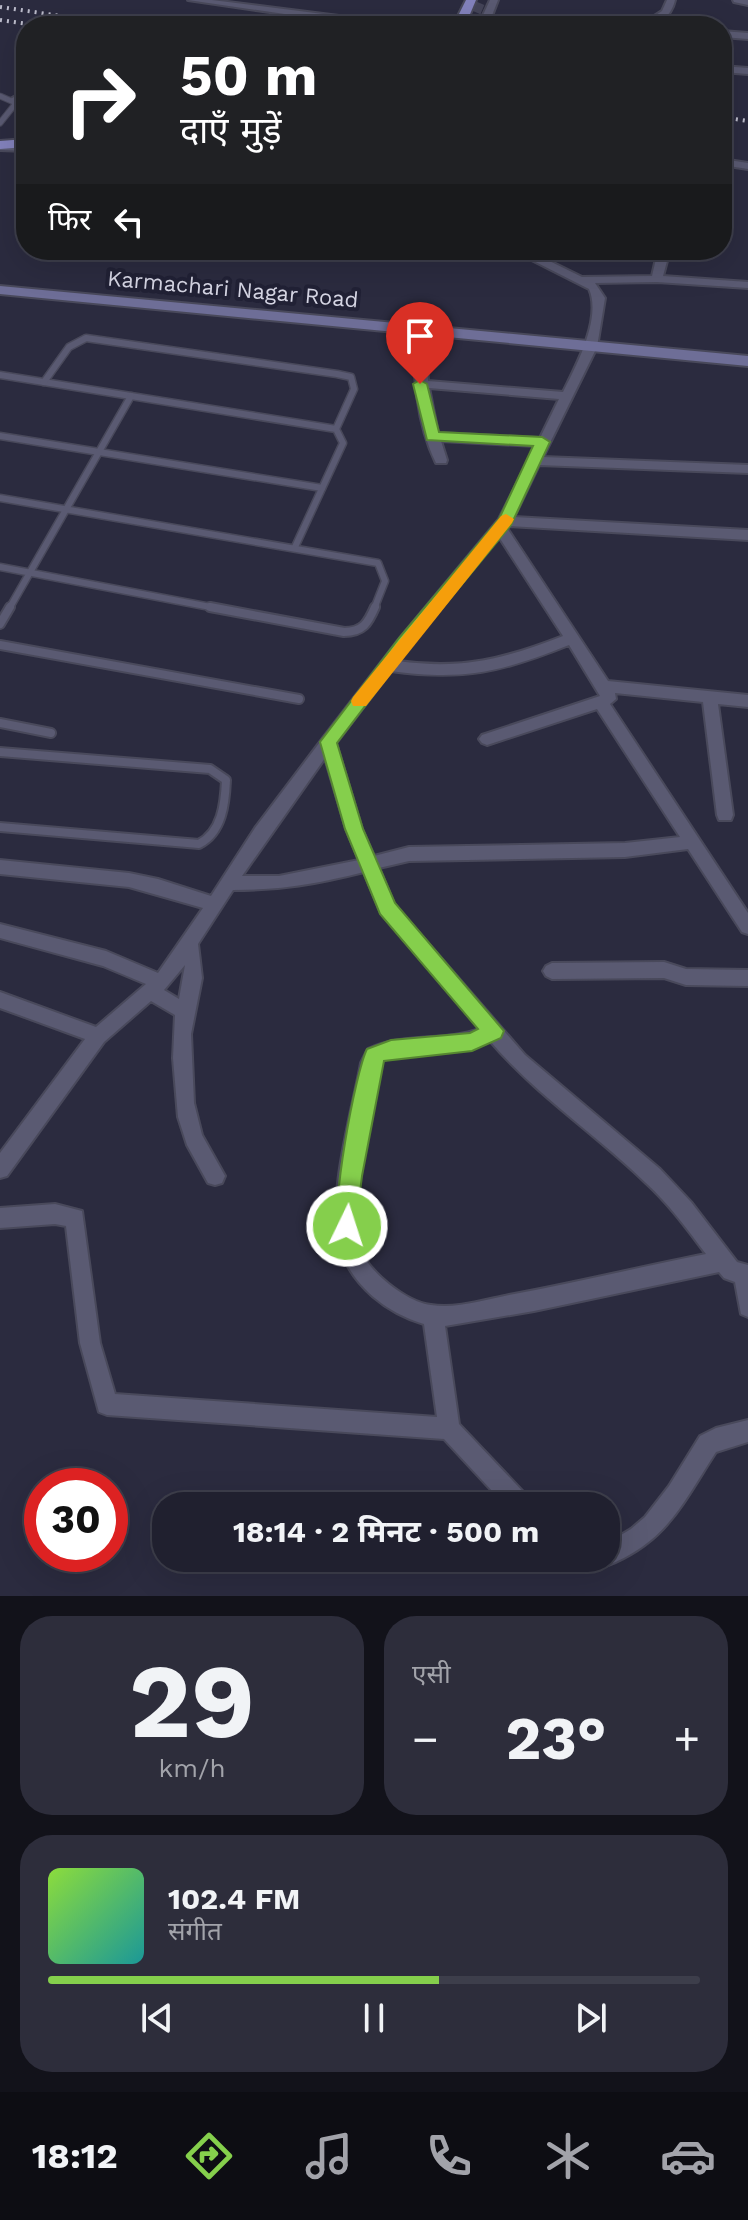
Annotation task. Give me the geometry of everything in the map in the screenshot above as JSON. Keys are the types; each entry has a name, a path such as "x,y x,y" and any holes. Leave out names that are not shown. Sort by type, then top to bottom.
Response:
{"street":[{"path":"192,0 316,16"},
{"path":"737,0 748,2"},
{"path":"0,1169 98,1036 155,986 189,943 227,883 328,742 502,524 591,347 599,298 594,287 539,260"},
{"path":"657,279 662,260"},
{"path":"582,280 657,279 748,285"},
{"name":"Karmachari Nagar Road","path":"0,290 748,361"},
{"path":"419,329 420,384 432,437 441,460"},
{"path":"420,384 565,396"},
{"path":"432,437 542,442"},
{"path":"533,461 748,469"},
{"path":"502,524 748,535"},
{"path":"487,739 608,699 603,686 502,524"},
{"path":"387,665 432,672 486,670 572,638"},
{"path":"603,686 748,701"},
{"path":"710,697 725,815"},
{"path":"601,703 748,927"},
{"path":"328,742 366,863 387,908 519,1061 653,1176 684,1209 731,1271 746,1275 748,1307"},
{"path":"227,883 279,883 409,854 625,850 694,842"},
{"path":"0,867 129,880 214,904"},
{"path":"0,931 106,959 155,986 184,1011"},
{"path":"189,943 195,967 184,1011 182,1036 191,1130 215,1176"},
{"path":"552,971 664,970 686,977 748,978"},
{"path":"0,1000 98,1036"},
{"path":"493,1031 472,1042 381,1050 370,1063 351,1176 349,1243 353,1258 362,1270 397,1302 433,1316 561,1296 722,1261"},
{"path":"1,1223 55,1214 75,1218 90,1343 107,1404 449,1429"},
{"path":"433,1316 449,1429 508,1492"},
{"path":"620,1551 653,1526 708,1444 748,1431"}],"lane":[{"path":"0,96 16,103 0,123"},
{"path":"44,382 69,347 86,338 337,374 351,377 354,389 336,429"},
{"path":"0,375 336,429 343,443 295,547"},
{"path":"0,624 131,396"},
{"path":"0,436 322,488"},
{"path":"0,498 378,563 385,581 368,623 357,632 344,632 0,567"},
{"path":"0,645 299,699"},
{"path":"0,723 51,733"},
{"path":"0,752 210,769 226,780 215,833 208,841 199,844 0,827"}],"tunnel":[{"path":"474,16 481,0"}],"railway":[{"path":"0,7 61,16"},
{"path":"0,20 16,22"},
{"path":"732,119 748,121"}],"slow traffic":[{"path":"359,701 506,519"}],"route":[{"path":"347,1226 351,1176 370,1063 374,1055 381,1050 472,1042 493,1031 387,908 354,829 328,742 405,642 505,521 542,442 432,437 420,384"}]}
